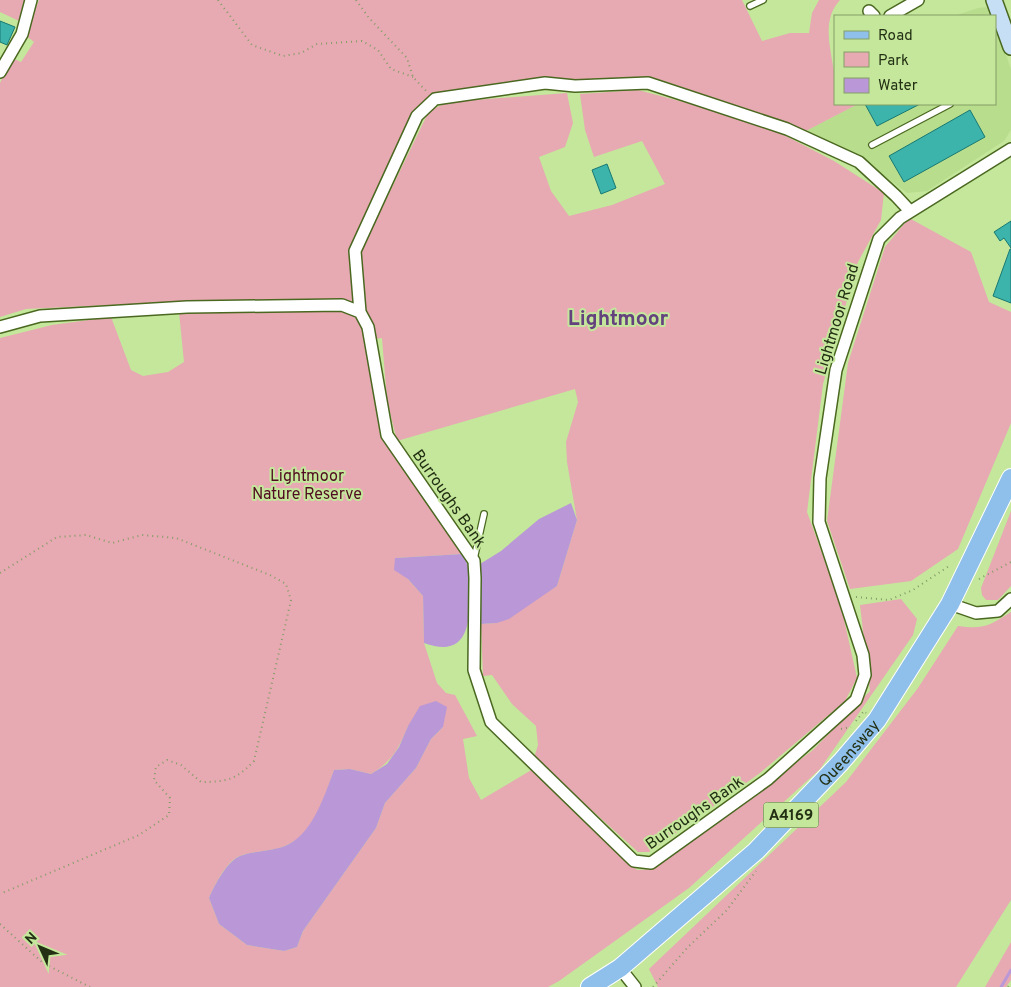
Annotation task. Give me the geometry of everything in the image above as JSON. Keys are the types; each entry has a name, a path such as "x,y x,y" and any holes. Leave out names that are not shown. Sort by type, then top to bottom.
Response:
{"main road":[{"name":"Queensway","path":"590,987 620,968 756,851 841,762 877,720 950,604 1011,478"}],"street":[{"path":"0,72 22,34 31,0"},
{"path":"892,15 918,0"},
{"path":"995,9 1011,47"},
{"path":"435,100 544,82 575,86 648,83 788,129 859,162 910,211"},
{"name":"Burroughs Bank","path":"435,100 417,116 355,251 360,312 368,327 387,435 474,561 474,670 491,722 634,861 651,863 768,779 856,700 866,675 863,655 843,596"},
{"name":"Lightmoor Road","path":"843,596 819,522 820,478 836,370 878,239 910,211 1011,149"},
{"path":"0,327 40,316 187,307 342,305 360,312"},
{"path":"950,604 976,613 998,611 1011,599"},
{"path":"620,968 635,987"}],"lane":[{"path":"750,6 763,0"},
{"path":"872,145 948,105"},
{"path":"474,561 484,514"}],"path":[{"path":"218,0 252,45 283,56 300,53 317,44 362,41 378,50 391,69 412,77 435,100"},
{"path":"356,0 407,58 412,77"},
{"path":"0,573 57,537 86,535 112,543 142,535 176,538 270,575 286,584 291,600 254,760 243,772 223,782 201,782 182,765 167,760 156,767 154,780 170,798 169,815 139,835 0,894"},
{"path":"843,596 889,600 913,590 949,566 978,579 1011,562"},
{"path":"822,731 851,727 864,712 877,720"},
{"path":"0,924 43,963 90,987"},
{"path":"1008,987 1011,983"}],"shaded area":[{"path":"989,7 992,15 957,15 978,8"},
{"path":"996,27 1011,69 1011,130 1004,141 927,191 907,193 861,158 802,133 856,105 996,105"}],"green space":[{"path":"0,0 25,0 19,21 0,12"},
{"name":"Lightmoor Nature Reserve","path":"39,0 742,0 762,41 790,33 809,33 812,13 819,0 840,0 834,8 829,26 834,73 834,105 856,105 802,133 729,104 667,82 655,80 542,78 439,92 411,116 368,212 367,220 383,206 429,111 448,102 567,93 573,123 565,147 539,157 551,191 569,216 612,205 665,184 642,141 594,157 585,130 580,94 638,90 725,113 784,135 834,161 884,193 881,220 858,262 823,384 807,512 841,606 857,678 845,701 760,773 649,852 638,852 534,758 538,745 536,726 512,704 492,675 483,676 481,624 497,623 557,586 577,520 567,462 566,442 578,402 575,389 397,441 387,400 382,338 366,340 380,434 462,554 395,558 408,579 423,596 424,643 437,683 446,693 455,695 477,736 463,739 469,778 481,800 533,769 637,870 654,869 813,750 870,691 860,605 901,599 917,619 913,635 820,769 689,888 559,981 548,987 0,987 0,338 52,325 111,317 131,370 143,376 168,372 184,362 179,312 201,312 193,301 26,309 0,317 0,83 12,58 21,62 34,42 25,35","holes":["408,726 443,727 431,739 416,768 385,803 376,828 303,931 297,947 284,951 247,945 219,924 209,898 226,868 235,858 283,847 306,831 318,812 334,770 350,769 371,774 385,764 394,754"]},
{"path":"909,218 971,252 989,302 1011,312 1011,423 958,549 911,581 850,589 827,521 848,363 885,247"},
{"path":"1011,511 1011,586 998,600 986,600 982,595 981,588"},
{"path":"1011,612 1011,900 956,987 658,987 649,969 846,782 918,688 958,626 981,627"},
{"path":"1011,942 1011,980 1006,987 985,987"}],"water":[{"path":"571,503 577,520 557,586 509,619 497,623 481,624 480,564 501,551 539,519"},
{"path":"462,554 467,564 470,578 470,607 466,629 457,643 448,646 438,647 424,643 423,596 408,579 394,570 395,558"},
{"path":"436,701 447,707 443,727 431,739 416,768 385,803 376,828 303,931 297,947 284,951 247,945 219,924 209,898 230,863 240,856 283,847 297,838 305,831 317,812 334,770 350,769 371,774 387,764 399,747 408,726 420,706"}],"building":[{"path":"0,21 15,27 7,45 0,42"},
{"path":"866,105 918,105 877,126"},
{"path":"970,110 985,137 904,182 889,156"},
{"path":"607,164 616,188 601,194 592,170"},
{"path":"1011,221 1011,248 1004,238 1000,241 994,232"},
{"path":"1011,249 1011,303 993,296"}],"waterway":[{"path":"1001,987 1011,970"}],"district":[{"name":"Lightmoor","path":"618,318"}]}
